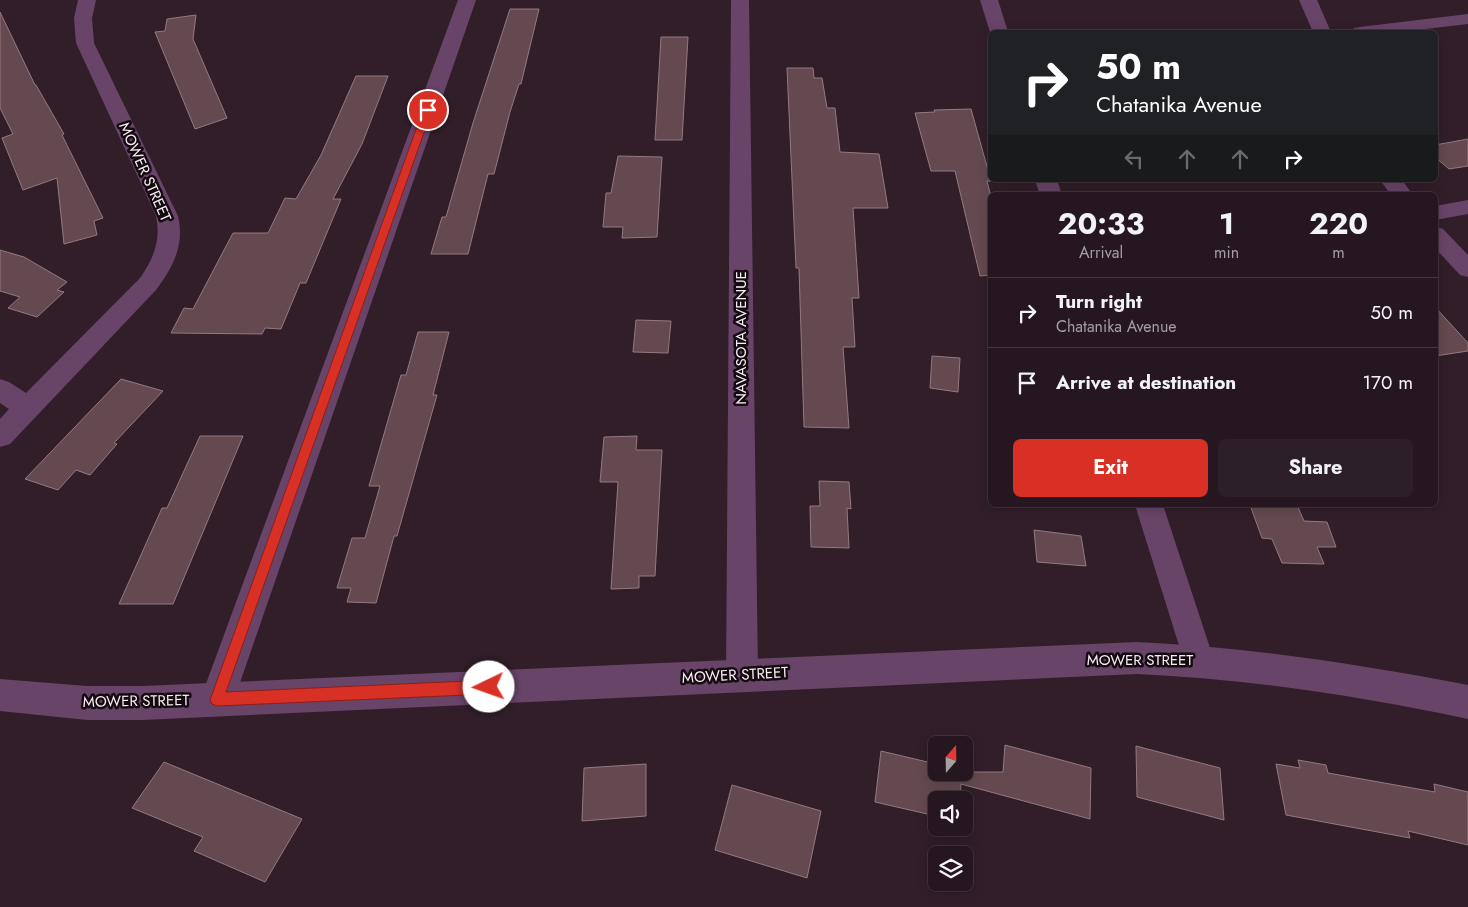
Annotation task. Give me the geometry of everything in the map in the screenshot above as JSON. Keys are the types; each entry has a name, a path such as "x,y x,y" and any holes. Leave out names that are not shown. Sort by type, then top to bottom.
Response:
{"street":[{"name":"MOWER STREET","path":"0,436 148,284 162,263 170,243 170,225 167,216 85,43 83,18 87,0"},
{"path":"217,700 467,0"},
{"name":"NAVASOTA AVENUE","path":"740,0 742,675"},
{"path":"989,0 998,30"},
{"path":"1308,0 1321,30"},
{"path":"1377,30 1468,19"},
{"path":"1438,212 1468,207"},
{"path":"1438,237 1468,269"},
{"path":"0,389 28,408"},
{"path":"1150,507 1198,660"},
{"name":"MOWER STREET","path":"0,695 87,703 217,700 1078,659 1137,658 1198,660 1351,680 1468,702"}],"building":[{"path":"510,9 539,9 521,84 519,84 510,112 494,174 488,174 468,254 431,254 442,217 446,217 473,123"},
{"path":"0,12 35,85 64,134 62,135 103,218 94,221 97,235 64,244 57,178 23,190 2,138 13,134 0,108"},
{"path":"196,15 193,39 227,118 195,129 155,32 165,31 167,19"},
{"path":"661,37 688,37 682,140 655,140"},
{"path":"787,68 813,68 814,78 822,78 827,108 835,108 840,152 879,154 888,208 853,208 859,298 852,298 855,347 843,347 849,428 804,427 799,268 796,268"},
{"path":"356,76 388,76 362,144 333,199 341,199 306,283 300,283 281,329 265,328 262,334 171,333 184,308 193,309 233,233 268,233 285,198 296,199 321,155"},
{"path":"971,109 988,170 987,181 990,192 988,192 988,275 980,276 955,171 931,171 915,113 935,112 934,110"},
{"path":"1468,139 1468,166 1449,169 1438,160 1438,144"},
{"path":"618,156 662,157 657,237 622,238 623,227 603,227 606,193 611,193"},
{"path":"0,250 24,257 67,282 57,290 64,292 37,317 8,308 20,297 0,291"},
{"path":"1438,310 1468,343 1468,351 1438,356"},
{"path":"636,320 671,321 668,353 633,352"},
{"path":"418,332 449,332 433,395 437,395 397,536 394,536 376,603 347,602 351,588 337,588 352,538 365,538 380,486 369,486 401,375 406,375"},
{"path":"932,356 960,358 958,392 930,388"},
{"path":"121,379 163,391 114,443 117,444 90,475 76,470 58,490 25,479"},
{"path":"200,436 243,436 173,604 119,604 162,508 167,508"},
{"path":"637,436 636,450 662,450 655,576 639,576 639,588 611,589 618,482 600,482 604,437"},
{"path":"819,481 849,482 851,509 847,508 849,548 811,547 810,506 820,506"},
{"path":"1251,507 1298,507 1304,521 1327,522 1336,547 1317,547 1324,564 1282,563 1272,539 1262,538"},
{"path":"1034,530 1081,536 1086,566 1037,562"},
{"path":"1005,745 1091,768 1090,819 961,784 961,791 928,791 928,814 875,802 881,751 928,762 928,781 973,781 973,772 1003,772"},
{"path":"1136,746 1220,768 1224,820 1137,797"},
{"path":"1298,760 1326,765 1328,773 1435,792 1434,784 1468,792 1468,845 1408,831 1410,838 1286,815 1276,764 1300,768"},
{"path":"164,762 302,819 265,882 194,851 203,837 132,808"},
{"path":"646,764 646,816 582,821 584,768"},
{"path":"732,785 821,811 807,878 715,850"}],"route":[{"path":"428,110 217,700 489,687"}]}
